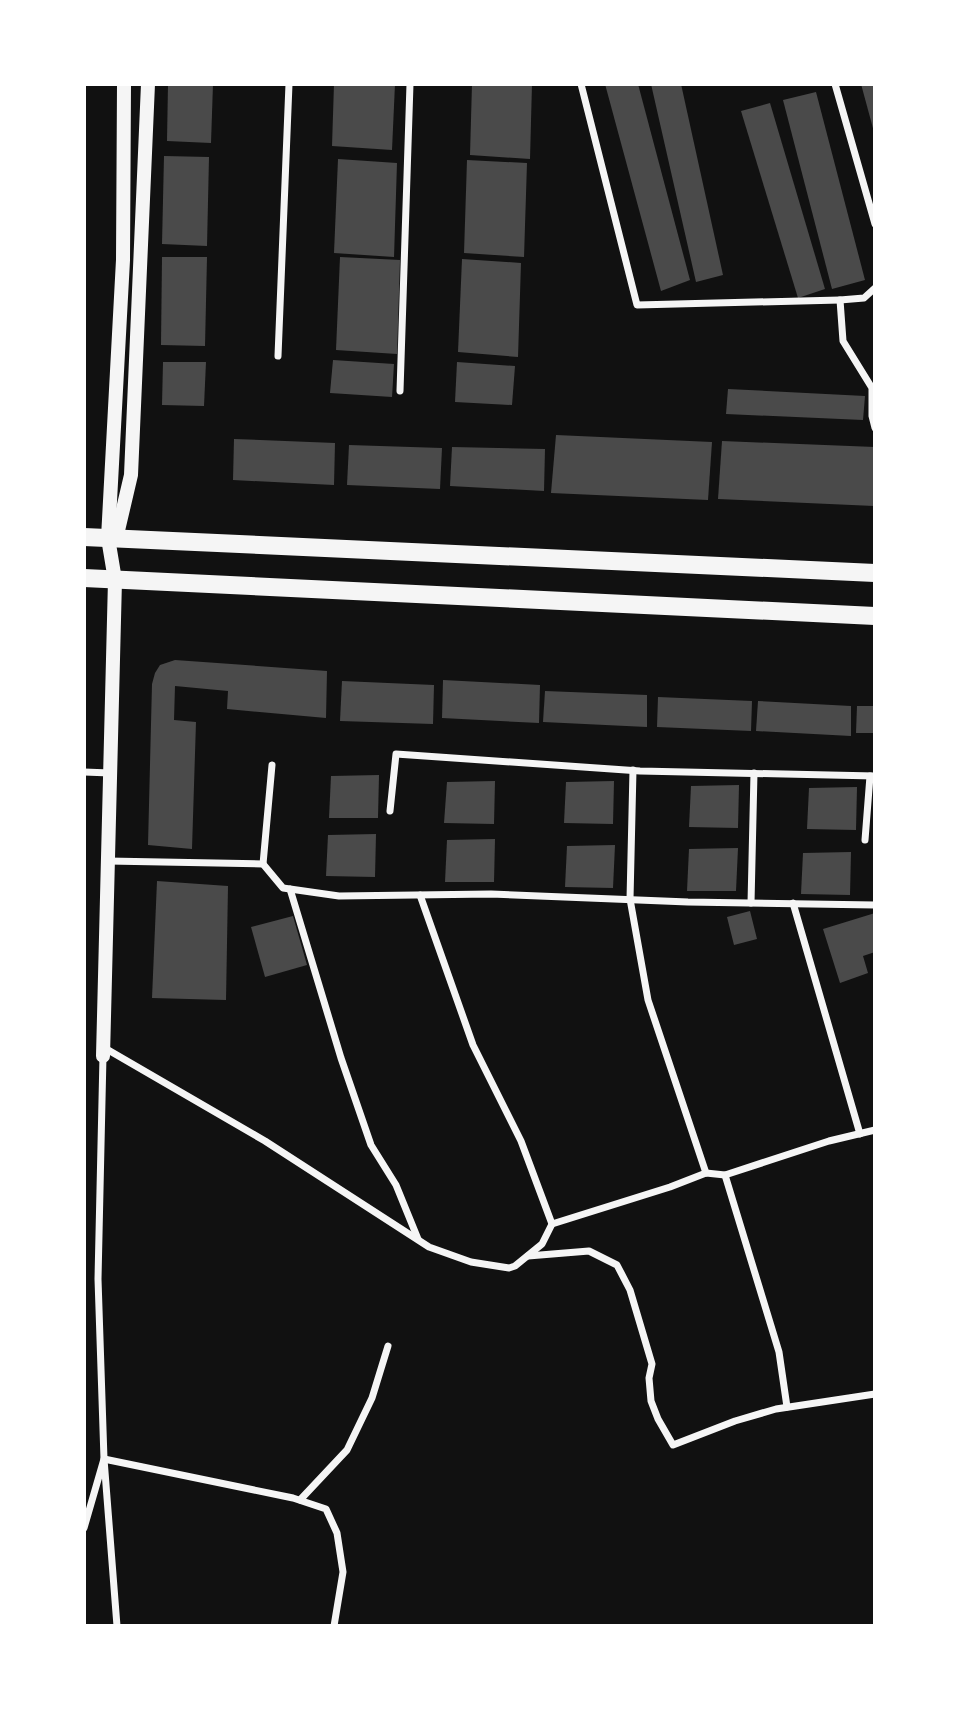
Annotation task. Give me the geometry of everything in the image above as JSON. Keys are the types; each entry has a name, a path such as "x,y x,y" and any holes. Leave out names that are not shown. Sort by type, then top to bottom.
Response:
{"main road":[{"path":"103,1052 115,580 112,539 123,260 124,84"},
{"path":"112,539 131,475 148,84"},
{"path":"84,537 875,573"},
{"path":"84,578 875,616"}],"street":[{"path":"278,356 289,84"},
{"path":"400,391 410,84"},
{"path":"581,84 637,305 840,300 864,298 875,288"},
{"path":"835,84 875,224"},
{"path":"840,300 843,341 872,388 875,428"},
{"path":"390,811 396,754 633,770 872,776 865,840"},
{"path":"272,765 263,864 283,888 339,896 491,894 875,905"},
{"path":"633,770 630,899 648,1000 706,1173"},
{"path":"84,772 110,773"},
{"path":"751,903 754,773"},
{"path":"108,861 263,864"},
{"path":"290,889 341,1058 371,1145 396,1185 418,1239"},
{"path":"420,895 473,1045 521,1141 552,1224"},
{"path":"793,903 860,1134"},
{"path":"117,1626 104,1459 98,1279 103,1052 265,1141 429,1247 471,1262 509,1268 542,1244 552,1224 706,1173 725,1175 829,1140 875,1130"},
{"path":"725,1175 779,1352 787,1407"},
{"path":"528,1256 589,1251 617,1265 630,1290 652,1364 649,1378 651,1401 673,1445 735,1421 776,1409 875,1394"},
{"path":"300,1500 347,1450 372,1398 387,1346"},
{"path":"104,1459 300,1500 326,1509 337,1533 344,1572 334,1626"},
{"path":"84,1528 104,1459"}],"building":[{"path":"168,84 213,84 211,143 167,141"},
{"path":"334,84 395,84 392,150 332,146"},
{"path":"472,84 532,84 530,159 470,155"},
{"path":"605,84 638,84 690,280 661,291"},
{"path":"651,84 681,84 723,275 696,282"},
{"path":"861,84 875,84 875,132 874,132"},
{"path":"816,92 865,280 832,289 783,100"},
{"path":"770,103 825,289 798,298 741,111"},
{"path":"164,156 209,157 207,246 162,244"},
{"path":"338,159 397,163 394,257 334,253"},
{"path":"467,160 527,163 524,257 464,253"},
{"path":"162,257 207,257 205,346 161,345"},
{"path":"340,257 400,260 397,354 336,350"},
{"path":"462,259 521,263 518,357 458,352"},
{"path":"333,360 394,364 392,397 330,393"},
{"path":"163,362 206,362 204,406 162,405"},
{"path":"457,362 515,366 512,405 455,402"},
{"path":"728,389 865,396 863,420 726,414"},
{"path":"556,435 712,442 708,500 551,493"},
{"path":"234,439 335,443 334,485 233,480"},
{"path":"722,441 875,447 874,506 718,499"},
{"path":"349,445 442,448 440,489 347,485"},
{"path":"452,447 545,449 544,491 450,486"},
{"path":"175,660 327,671 326,718 227,709 228,691 175,686 174,720 196,722 192,849 148,845 152,684 160,665"},
{"path":"443,680 540,685 539,723 442,718"},
{"path":"342,681 434,685 433,724 340,721"},
{"path":"545,691 647,695 647,727 543,722"},
{"path":"658,697 752,701 751,731 657,727"},
{"path":"758,701 851,706 851,736 756,731"},
{"path":"857,706 875,706 875,733 856,733"},
{"path":"379,775 378,818 329,818 331,776"},
{"path":"495,781 494,824 444,823 447,782"},
{"path":"614,781 613,824 564,823 566,782"},
{"path":"739,785 738,828 689,827 691,786"},
{"path":"857,787 856,830 807,829 809,788"},
{"path":"376,834 375,877 326,876 328,835"},
{"path":"495,839 494,882 445,882 447,840"},
{"path":"615,845 613,888 565,887 567,846"},
{"path":"738,848 736,891 687,891 689,849"},
{"path":"851,852 850,895 801,894 803,853"},
{"path":"157,881 228,886 226,1000 152,998"},
{"path":"750,911 757,939 734,945 727,917"},
{"path":"875,913 875,952 863,956 868,973 840,983 823,929"},
{"path":"293,916 307,965 265,977 251,927"}]}
